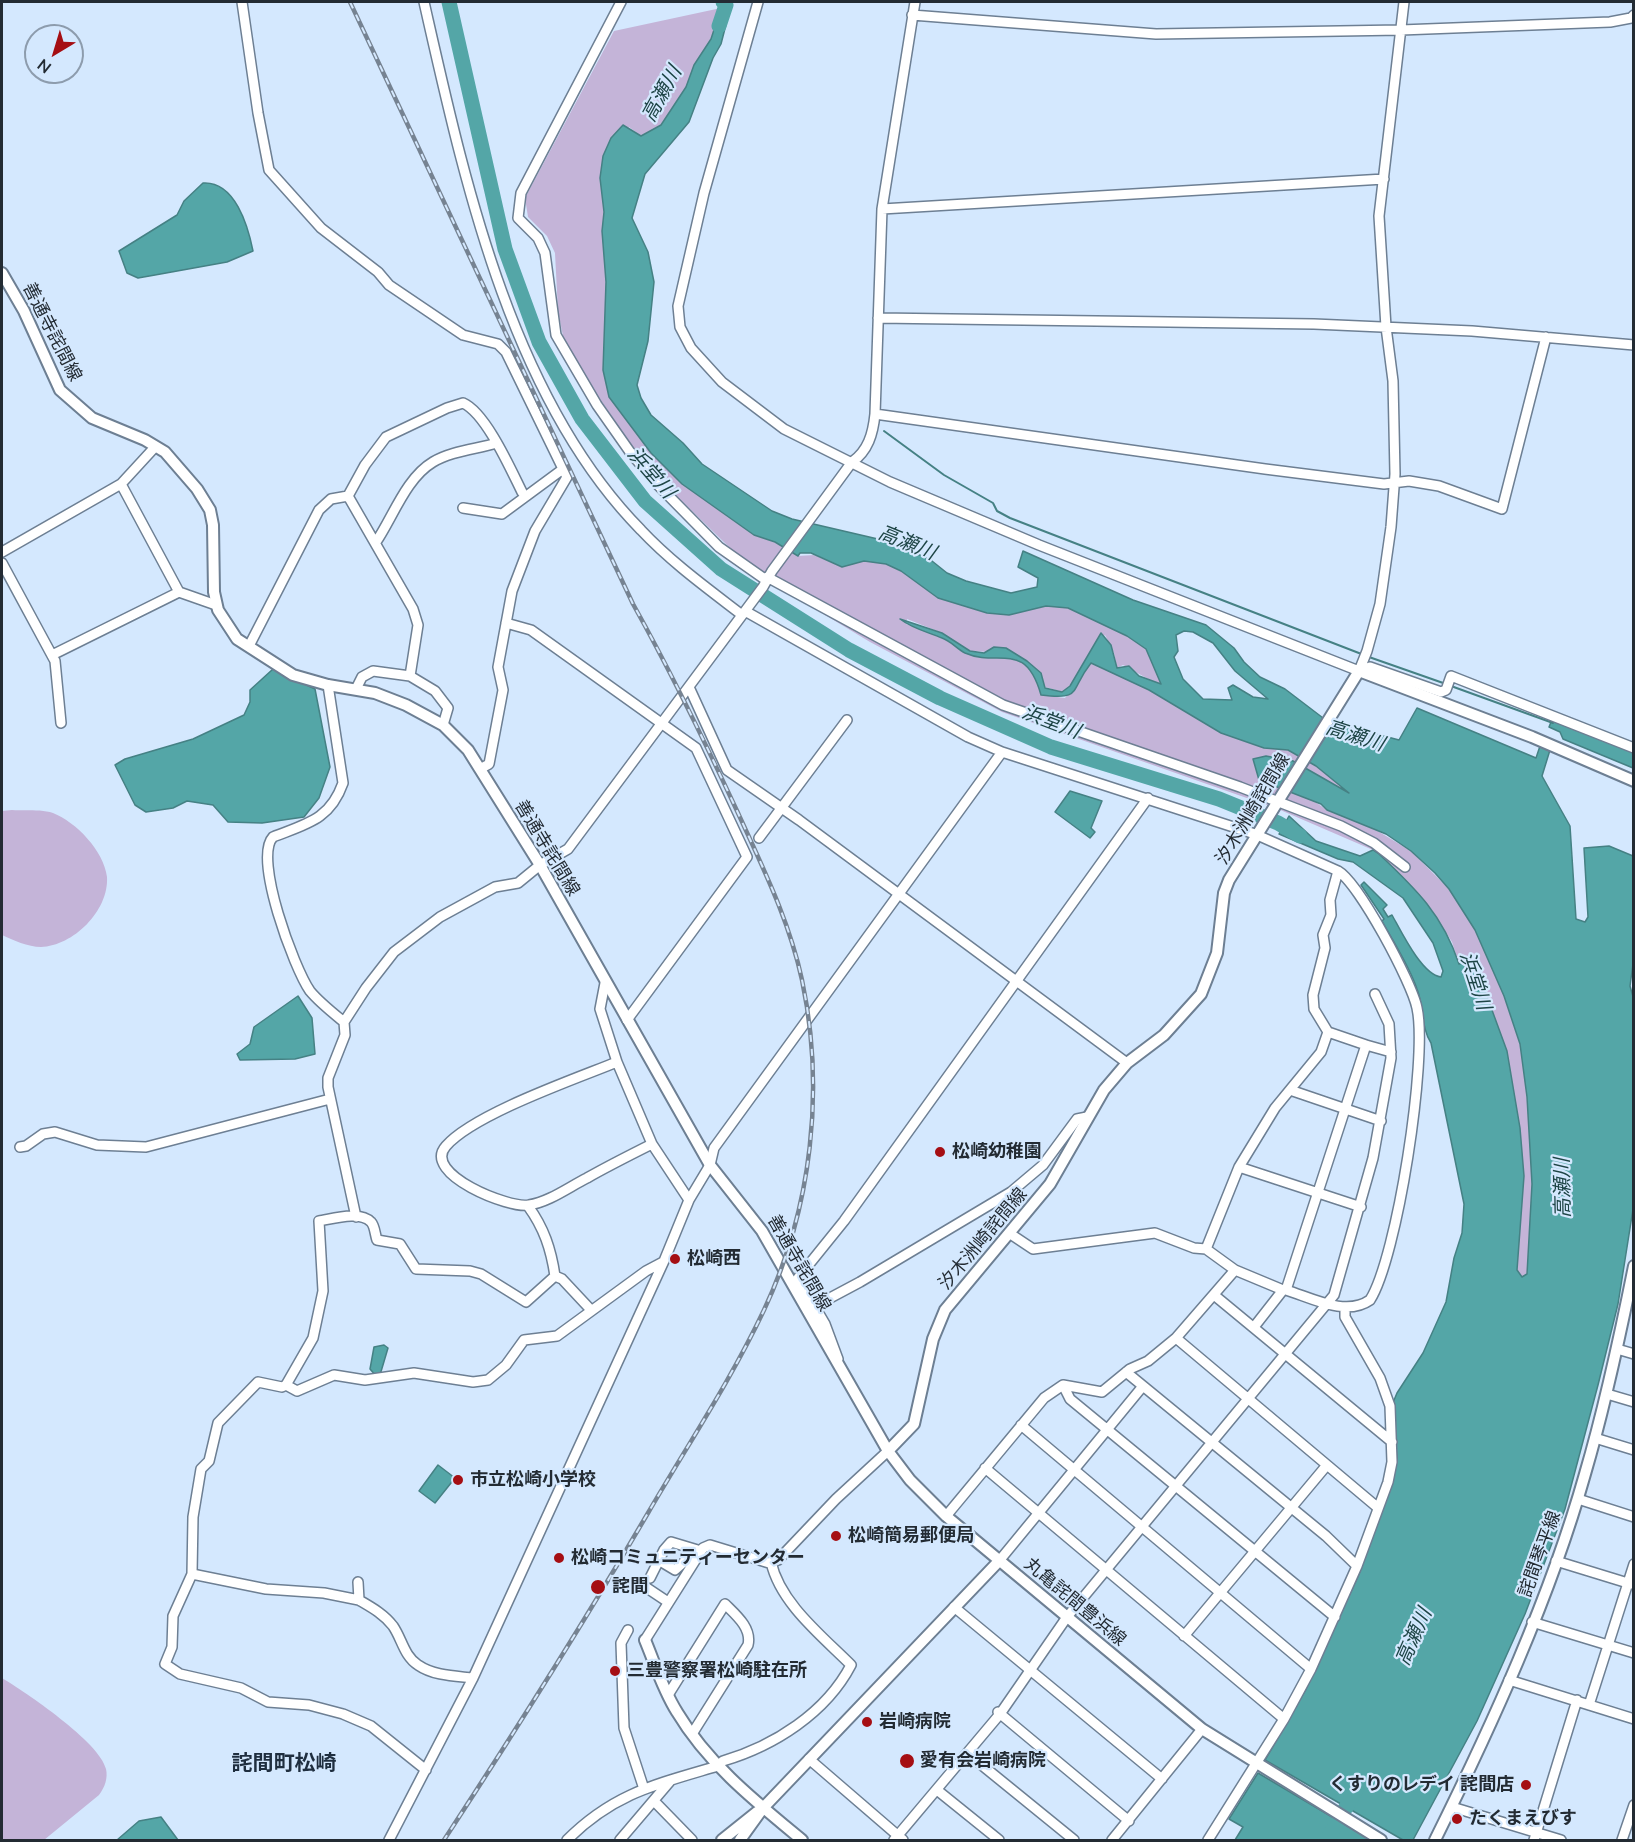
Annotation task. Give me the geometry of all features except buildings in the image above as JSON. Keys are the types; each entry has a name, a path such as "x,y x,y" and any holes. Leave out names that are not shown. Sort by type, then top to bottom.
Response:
{"main road":[{"name":"善通寺詫間線","path":"2,273 24,311 60,390 92,418 145,440 165,452 179,466 210,510 213,525 216,605 237,639 293,675 328,685 356,689 406,705 443,725 468,750 540,865 710,1165 762,1231 888,1451 910,1480 946,1516 999,1561"},
{"path":"1360,669 1532,737 1634,781"},
{"name":"汐木洲崎詫間線","path":"888,1451 914,1424 933,1339 941,1318 1050,1184 1104,1090 1126,1063 1164,1035 1201,994 1217,952 1226,887 1255,834 1360,669"},
{"name":"詫間琴平線","path":"1435,1840 1509,1680 1578,1499 1630,1308 1633,1269"},
{"name":"丸亀詫間豊浜線","path":"740,1840 763,1808 999,1561 1202,1729 1255,1764 1381,1840"},
{"path":"645,1640 668,1695 692,1734 718,1766 802,1840"},
{"name":"丸亀詫間豊浜線","path":"722,1840 763,1808"}],"street":[{"path":"242,2 256,102 269,170 321,228 378,272 389,285 463,335 498,344 506,352 567,477 535,531 512,591 498,667 503,690 489,765 480,769"},
{"path":"424,2 491,262 531,361 558,417 597,477 642,531 686,571 743,613 925,715 1002,752 1255,834 1338,871 1360,895 1411,991 1417,1007 1420,1036 1404,1182 1383,1265 1370,1300 1362,1306 1345,1308 1285,1290 1235,1270 1206,1249 1194,1248 1155,1233 1033,1249 1009,1233"},
{"path":"621,2 521,194 518,218 538,238 545,253 552,321 562,350 644,470 719,547 767,579 1003,705 1240,787 1356,833 1374,843 1405,867"},
{"path":"758,2 690,249 678,306 681,327 691,348 722,382 770,421 851,464 1039,545 1360,669 1370,667 1433,690 1446,690 1452,676 1634,748"},
{"path":"356,1216 330,1099 328,1078 345,1035 344,1022 366,988 394,952 440,917 495,887 518,883 540,865 568,849 868,444 875,414 882,209 915,2"},
{"path":"1360,669 1368,651 1380,604 1395,478 1393,381 1386,327 1380,216 1404,2"},
{"path":"912,15 1155,34 1401,30 1610,22 1631,18 1634,15"},
{"path":"882,209 1384,179"},
{"path":"879,318 1386,327 1402,330 1546,337 1634,345"},
{"path":"875,414 1384,484 1395,478 1439,486 1502,509 1546,337"},
{"path":"348,496 365,465 386,437 447,408 463,403 468,405 497,443 522,492"},
{"path":"376,542 404,494 424,469 440,459 497,443"},
{"path":"2,552 121,484 155,447"},
{"path":"463,508 502,514 563,469"},
{"path":"121,484 179,592 216,605"},
{"path":"348,496 413,609 418,625 410,676"},
{"path":"249,646 320,510 331,499 348,496"},
{"path":"2,563 52,655 61,723"},
{"path":"52,655 179,592"},
{"path":"506,623 531,630 696,748 747,857 627,1020"},
{"path":"356,689 362,677 373,671 410,676 435,691 448,708 443,725"},
{"path":"328,685 343,783 338,798 322,817 273,837 268,842 267,855 281,922 299,971 311,992 344,1022"},
{"path":"689,687 728,770 1126,1063"},
{"path":"759,838 848,720"},
{"path":"389,1840 473,1678 664,1261 688,1200 710,1165 714,1148 1002,752"},
{"path":"842,1374 835,1346 798,1278 844,1221 1148,798"},
{"path":"1338,871 1330,900 1331,915 1323,936 1325,948 1313,995 1314,1009 1328,1032 1391,1052"},
{"path":"605,983 600,1009 617,1062 651,1144 688,1200"},
{"path":"809,1759 898,1839 1031,1671 1067,1617 1334,1295 1360,1207 1381,1120 1391,1052 1389,1024 1375,994"},
{"path":"1206,1249 1239,1167 1269,1118 1321,1052 1328,1032"},
{"path":"1254,1327 1285,1290 1366,1045"},
{"path":"617,1062 480,1123 444,1148 442,1161 457,1179 475,1191 528,1206 555,1195 651,1144"},
{"path":"1290,1090 1381,1120"},
{"path":"20,1147 26,1146 44,1134 55,1132 97,1145 147,1147 330,1099"},
{"path":"815,1306 860,1282 1011,1192 1043,1165 1077,1119 1087,1117"},
{"path":"1239,1167 1360,1207"},
{"path":"528,1206 548,1240 555,1276"},
{"path":"426,1770 371,1726 343,1714 309,1705 268,1702 241,1688 180,1674 165,1664 172,1647 173,1616 192,1574 193,1517 201,1469 209,1461 218,1423 258,1382 282,1387 286,1385 313,1338 323,1291 319,1221 356,1216 371,1221 377,1240 404,1246 416,1269 470,1271 481,1274 526,1302 555,1276"},
{"path":"286,1385 297,1392 334,1376 365,1380 414,1373 473,1382 488,1380 506,1365 524,1340 557,1336 646,1270 664,1261"},
{"path":"946,1516 1044,1398 1063,1385 1102,1392 1126,1372 1148,1361 1176,1338 1235,1270"},
{"path":"555,1276 562,1279 591,1310"},
{"path":"1214,1295 1392,1442"},
{"path":"1208,1840 1284,1719 1311,1669 1357,1566 1388,1482 1392,1462 1390,1406 1380,1378 1346,1317 1345,1308"},
{"path":"1176,1338 1377,1507"},
{"path":"1617,1349 1634,1354"},
{"path":"1126,1372 1292,1508 1357,1566"},
{"path":"1063,1385 1070,1399 1253,1552 1335,1617"},
{"path":"999,1561 1143,1386"},
{"path":"1607,1394 1634,1402"},
{"path":"1021,1425 1311,1669"},
{"path":"1595,1438 1634,1450"},
{"path":"645,1640 701,1551 710,1545 771,1562 778,1560 796,1544 836,1499 888,1451"},
{"path":"1184,1636 1218,1592 1327,1465"},
{"path":"985,1468 1284,1719"},
{"path":"1578,1499 1634,1517"},
{"path":"668,1602 647,1582 671,1542 701,1551"},
{"path":"660,1561 675,1570 684,1562 691,1548"},
{"path":"1556,1561 1631,1583"},
{"path":"567,1840 591,1817 610,1804 671,1780 718,1766 723,1761 766,1746 806,1717 842,1682 851,1665 787,1597 774,1575 771,1562"},
{"path":"1589,1705 1608,1644 1631,1583 1634,1564"},
{"path":"192,1574 266,1589 324,1593 358,1600 377,1610 392,1625 409,1657 418,1666 436,1674 473,1678"},
{"path":"358,1582 358,1600"},
{"path":"668,1695 725,1604 744,1625 750,1637 748,1645 692,1734"},
{"path":"954,1607 1162,1779"},
{"path":"1532,1622 1634,1653"},
{"path":"628,1630 622,1636 621,1643 624,1728 644,1790"},
{"path":"1509,1680 1634,1719"},
{"path":"1535,1837 1577,1700"},
{"path":"999,1713 1129,1821"},
{"path":"1113,1840 1202,1729"},
{"path":"968,1753 1074,1840"},
{"path":"620,1840 671,1780"},
{"path":"937,1790 999,1840"},
{"path":"654,1801 692,1840"},
{"path":"1622,1840 1634,1805"},
{"path":"1452,1807 1535,1837 1561,1840"}],"shaded area":[{"path":"721,8 711,39 694,65 686,87 661,125 641,136 629,127 600,178 604,212 602,231 606,282 603,370 609,397 682,484 754,535 775,542 798,556 814,555 842,567 864,561 886,564 901,571 938,598 987,613 1009,615 1046,606 1068,607 1127,636 1146,649 1161,684 1123,665 1117,668 1114,653 1105,635 1093,649 1069,687 1063,692 1045,687 1041,673 1027,661 989,652 970,651 942,633 907,619 906,624 936,635 964,652 976,656 1018,660 1027,666 1041,695 1065,698 1091,663 1149,690 1221,733 1264,748 1288,750 1316,766 1351,794 1293,761 1266,756 1253,759 1327,810 1366,824 1411,851 1449,889 1475,930 1504,996 1520,1044 1527,1097 1532,1184 1527,1274 1522,1277 1517,1270 1524,1176 1507,1051 1474,962 1459,964 1452,942 1432,910 1394,869 1373,850 1278,809 1002,712 870,642 772,583 768,587 723,557 729,547 654,474 636,452 585,377 564,341 558,311 555,253 547,236 528,217 525,198 614,31"},
{"path":"2,811 43,811 62,817 88,839 105,867 106,890 95,914 76,933 53,945 31,946 2,935"},
{"path":"2,1678 77,1732 101,1758 106,1769 106,1782 99,1795 44,1840 2,1840"}],"water":[{"path":"721,8 730,9 721,44 713,58 689,122 645,174 632,218 648,252 654,282 648,341 637,385 641,398 651,415 683,443 702,464 772,511 792,519 895,543 932,561 947,573 966,581 1011,593 1037,587 1038,578 1018,567 1023,551 1133,600 1206,625 1234,648 1244,662 1260,677 1285,689 1327,721 1399,740 1417,708 1536,758 1540,746 1550,750 1542,776 1570,826 1576,919 1585,922 1588,917 1584,848 1609,846 1633,856 1633,964 1630,986 1634,1000 1634,1203 1618,1304 1565,1509 1525,1614 1477,1721 1413,1840 1403,1840 1265,1760 1306,1689 1359,1574 1397,1458 1392,1405 1397,1393 1423,1353 1446,1302 1454,1258 1462,1233 1464,1204 1431,1043 1414,980 1382,921 1384,919 1361,885 1364,882 1387,905 1383,909 1388,917 1392,915 1420,961 1427,969 1441,977 1443,971 1433,943 1403,898 1353,862 1338,859 1279,834 1289,816 1316,841 1360,856 1373,850 1379,854 1427,904 1445,931 1459,964 1474,961 1507,1051 1520,1128 1524,1176 1517,1270 1522,1277 1527,1274 1532,1184 1527,1097 1520,1044 1504,996 1475,930 1449,889 1435,873 1411,851 1386,834 1327,810 1321,804 1259,780 1253,759 1266,756 1293,761 1349,793 1316,766 1288,750 1264,748 1221,733 1149,690 1091,663 1074,691 1063,696 1041,695 1035,678 1019,661 977,657 965,653 945,639 915,628 900,619 942,633 970,651 984,653 994,647 1006,648 1041,673 1045,688 1062,692 1070,686 1101,633 1111,645 1117,668 1129,666 1139,676 1161,684 1146,649 1127,636 1068,608 1046,606 1009,615 987,613 938,598 901,571 886,564 864,561 842,567 811,553 800,553 798,556 775,542 754,535 682,484 651,453 609,397 603,370 606,282 602,231 604,212 600,178 603,156 611,138 623,125 641,136 661,125 686,87 694,65 711,39","holes":["1184,631 1193,632 1213,643 1235,671 1268,699 1253,697 1233,685 1228,688 1232,700 1203,699 1183,679 1174,657 1178,651 1176,635"]},
{"path":"203,183 214,184 224,189 232,197 248,230 253,251 227,262 138,278 127,273 119,251 177,215 184,201"},
{"path":"273,669 315,689 330,767 319,798 304,817 262,823 228,822 213,805 187,801 173,808 146,812 135,805 115,765 125,759 193,739 244,715 250,702 250,690"},
{"path":"1553,717 1633,751 1633,768 1563,739 1560,732 1549,727"},
{"path":"1070,791 1102,801 1091,828 1095,832 1090,838 1055,812"},
{"path":"298,996 312,1018 315,1054 295,1059 240,1060 237,1054 250,1044 254,1027"},
{"path":"384,1345 388,1348 380,1375 376,1376 370,1369 374,1347"},
{"path":"438,1465 455,1478 435,1503 419,1491"},
{"path":"1258,1773 1371,1840 1235,1840 1243,1827 1229,1819"},
{"path":"161,1817 178,1840 117,1840 139,1821"}],"waterway":[{"name":"浜堂川","path":"449,2 505,249 539,342 582,419 645,501 721,569 849,650 940,698 1051,747 1219,799 1278,823 1300,836"},
{"name":"高瀬川","path":"719,26 726,5 723,2"},
{"path":"884,431 944,475 993,503 997,511 1010,518 1364,655"},
{"path":"1369,657 1446,684"},
{"path":"1451,686 1553,723"},
{"name":"高瀬川","path":"1327,1840 1356,1790"}],"railway":[{"path":"350,2 633,604 700,734 766,874 797,958 809,1021 813,1063 810,1148 803,1190 793,1231 764,1310 723,1387 599,1596 444,1840"}],"place":[{"name":"松崎幼稚園","path":"940,1152"},
{"name":"松崎西","path":"675,1259"},
{"name":"市立松崎小学校","path":"458,1480"},
{"name":"松崎簡易郵便局","path":"836,1536"},
{"name":"松崎コミュニティーセンター","path":"559,1558"},
{"name":"詫間","path":"598,1587"},
{"name":"三豊警察署松崎駐在所","path":"615,1671"},
{"name":"岩崎病院","path":"867,1722"},
{"name":"愛有会岩崎病院","path":"907,1761"},
{"name":"くすりのレデイ 詫間店","path":"1526,1785"},
{"name":"たくまえびす","path":"1457,1819"}],"district":[{"name":"詫間町松崎","path":"284,1764"}]}
